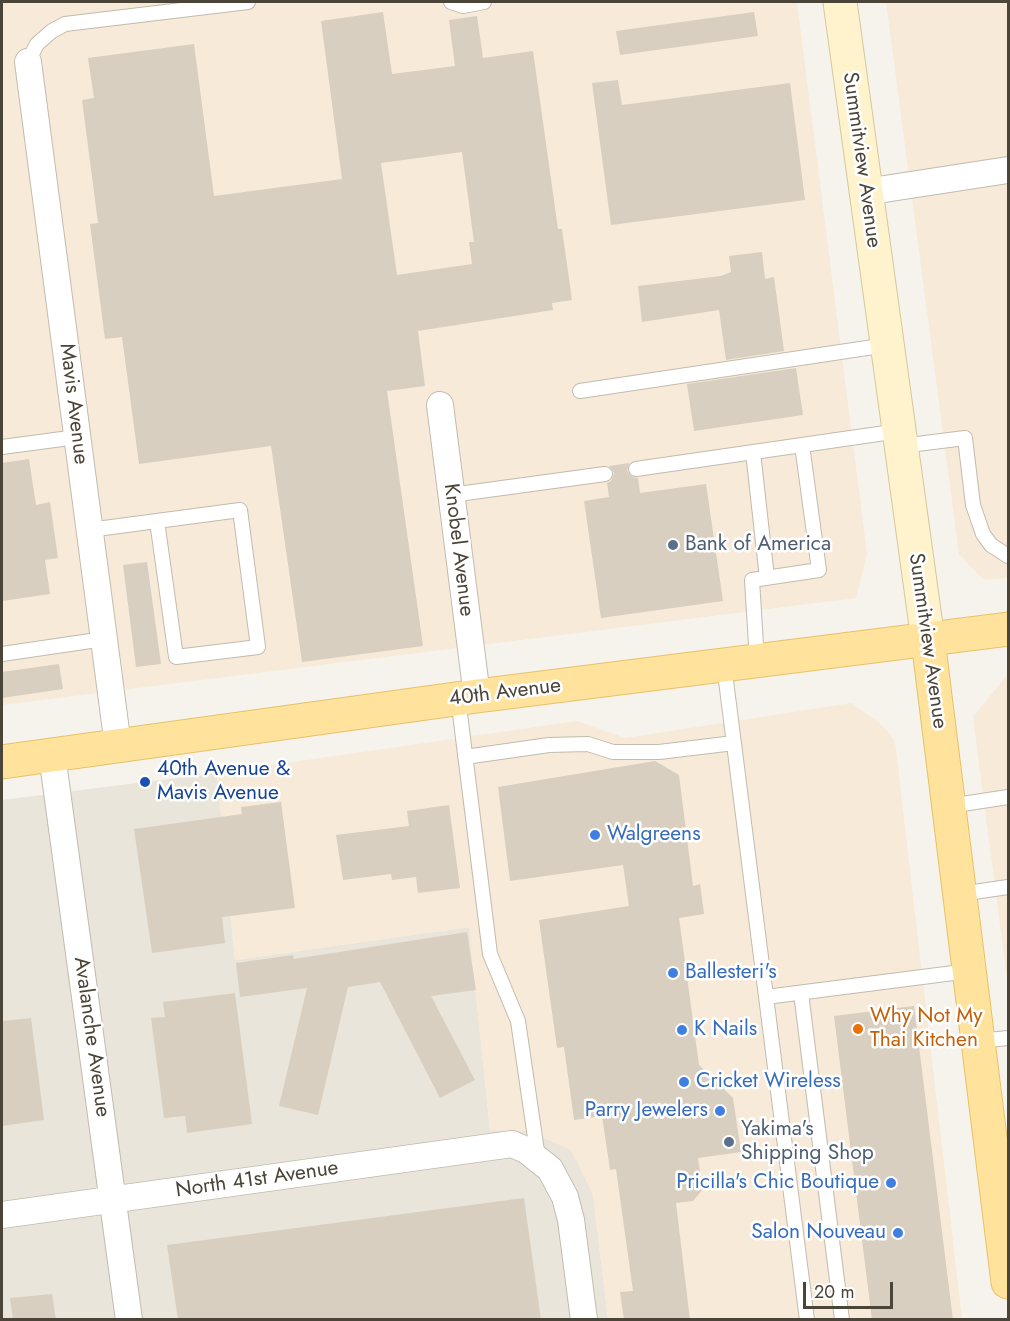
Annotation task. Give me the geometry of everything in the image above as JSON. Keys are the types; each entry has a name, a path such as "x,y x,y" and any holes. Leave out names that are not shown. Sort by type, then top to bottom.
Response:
{"main road":[{"name":"Summitview Avenue","path":"840,2 928,640 969,971 994,1040 1008,1282"},
{"name":"40th Avenue","path":"2,762 468,697 1008,629"}],"street":[{"name":"Mavis Avenue","path":"28,62 118,746"},
{"path":"865,192 1008,170"},
{"name":"Knobel Avenue","path":"440,405 451,495 468,697"},
{"name":"Avalanche Avenue","path":"52,755 129,1320"},
{"name":"North 41st Avenue","path":"2,1215 512,1144 526,1150 538,1160"},
{"path":"538,1160 556,1176 565,1197 571,1220 584,1320"}],"lane":[{"path":"28,62 37,44 51,31 65,24 248,2"},
{"path":"451,2 463,6 484,2"},
{"path":"580,391 886,345"},
{"path":"2,447 77,437"},
{"path":"636,469 802,445 965,438 973,505 982,534 991,545 1008,556"},
{"path":"757,661 752,580 819,570 802,445"},
{"path":"753,452 767,578"},
{"path":"451,495 605,474"},
{"path":"89,530 240,510 258,646 176,657 157,521"},
{"path":"2,654 104,639"},
{"path":"724,665 807,1320"},
{"path":"468,697 465,757 490,954 518,1021 538,1160"},
{"path":"465,757 549,745 588,744 613,752 659,752 734,743"},
{"path":"949,806 1008,797"},
{"path":"960,894 1008,887"},
{"path":"766,997 969,971"},
{"path":"801,993 842,1320"}],"shaded area":[{"path":"2,2 797,2 867,554 856,598 2,705"},
{"path":"886,2 1008,2 1008,578 984,580 959,554"},
{"path":"1008,674 1008,987 973,717"},
{"path":"852,703 883,726 895,741 962,1319 608,1319 593,1194 571,1150 528,1131 490,1130 469,927 235,960 217,773 577,721 625,738"},
{"path":"217,773 235,960 469,927 490,1130 528,1131 571,1149 593,1194 608,1319 2,1319 2,800"}],"building":[{"path":"383,12 392,74 455,66 449,20 477,16 483,58 533,51 558,229 562,229 572,300 552,303 553,310 418,331 425,386 387,391 423,646 302,662 271,446 139,464 122,337 105,339 90,224 98,223 82,100 94,98 88,58 194,44 214,196 342,179 321,21","holes":["462,152 474,242 469,242 472,264 397,275 381,163"]},
{"path":"754,12 758,36 620,55 616,31"},
{"path":"618,80 622,105 790,83 805,200 611,225 592,83"},
{"path":"762,252 765,279 774,277 784,351 726,360 719,310 642,322 638,286 721,276 731,272 729,256"},
{"path":"796,368 803,415 694,431 687,384"},
{"path":"29,459 36,505 50,502 58,558 45,560 50,594 2,601 2,463"},
{"path":"629,463 627,471 632,477 638,478 640,493 706,484 723,601 601,618 584,501 609,497 607,483 611,481 614,473 609,466"},
{"path":"147,562 161,664 136,667 123,565"},
{"path":"59,664 63,689 2,698 2,672"},
{"path":"655,761 679,775 693,886 700,884 704,914 679,918 699,1065 733,1098 741,1152 698,1158 703,1189 693,1201 676,1203 690,1320 624,1320 620,1292 633,1291 616,1169 610,1170 602,1116 574,1120 564,1047 557,1048 539,920 629,906 623,865 510,881 498,787"},
{"path":"281,802 295,908 222,917 225,943 152,953 134,829 242,814 241,807"},
{"path":"449,805 460,888 418,893 416,877 392,880 391,874 343,880 336,835 409,826 407,811"},
{"path":"467,932 476,990 431,996 475,1080 440,1098 380,982 348,987 318,1115 279,1106 307,988 240,997 236,963 293,955 294,959"},
{"path":"235,993 252,1124 187,1133 185,1116 164,1118 151,1018 165,1017 163,1002"},
{"path":"914,1006 953,1320 872,1320 834,1016"},
{"path":"31,1018 44,1120 2,1126 2,1021"},
{"path":"524,1198 541,1320 178,1320 167,1245"},
{"path":"52,1294 56,1320 13,1320 10,1298"}],"place":[{"name":"Bank of America","path":"673,545"},
{"name":"40th Avenue & Mavis Avenue","path":"145,782"},
{"name":"Walgreens","path":"595,835"},
{"name":"Ballesteri's","path":"673,973"},
{"name":"Why Not My Thai Kitchen","path":"858,1029"},
{"name":"K Nails","path":"682,1030"},
{"name":"Cricket Wireless","path":"684,1082"},
{"name":"Parry Jewelers","path":"720,1111"},
{"name":"Yakima's Shipping Shop","path":"729,1142"},
{"name":"Pricilla's Chic Boutique","path":"891,1183"},
{"name":"Salon Nouveau","path":"898,1233"}]}
